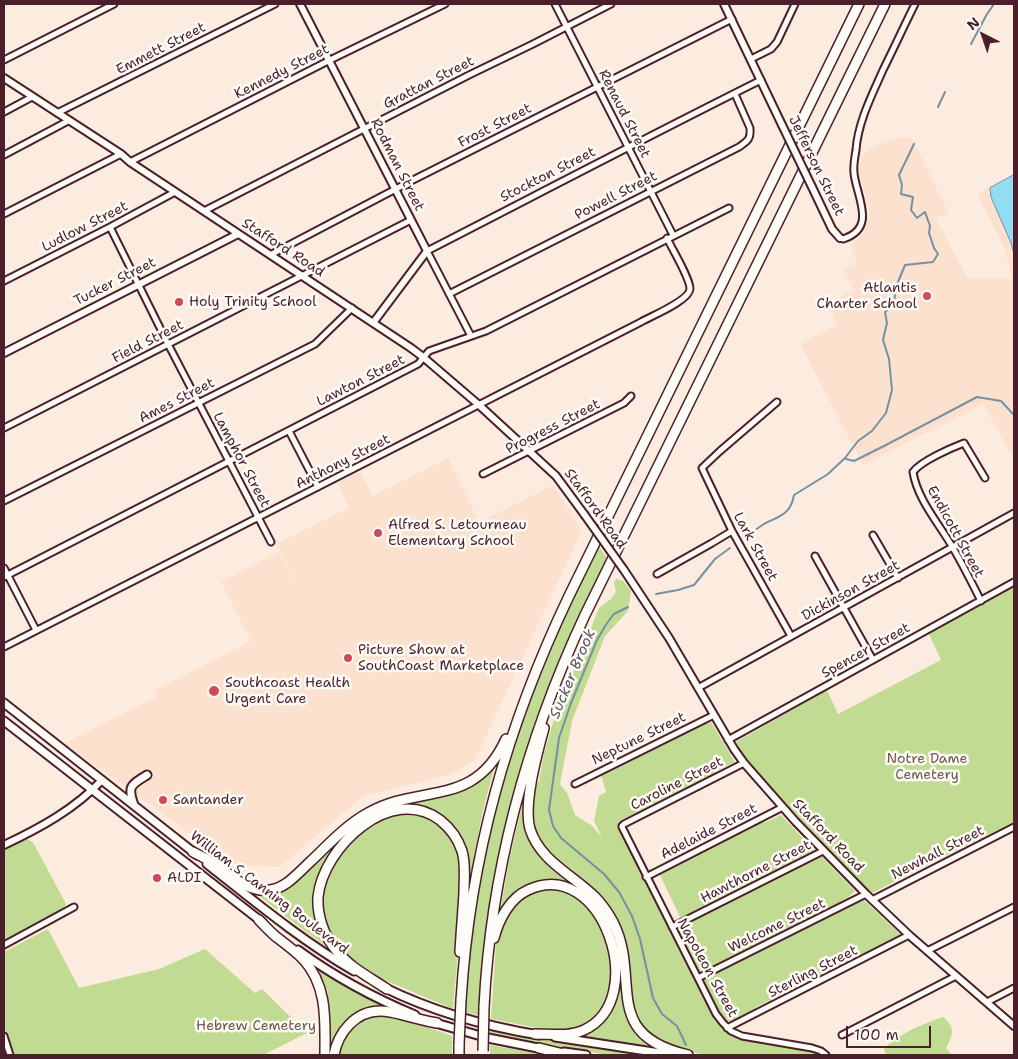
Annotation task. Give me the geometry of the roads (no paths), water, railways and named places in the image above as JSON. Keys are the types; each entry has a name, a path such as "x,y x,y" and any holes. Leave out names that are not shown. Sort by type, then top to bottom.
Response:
{"highway":[{"path":"461,996 470,910 481,849 499,776 543,653 566,602 859,4"},
{"path":"483,1053 488,952 502,864 525,769 545,710 585,615 885,4"},
{"path":"585,615 544,730 529,796 528,822 535,841 543,852 594,896 612,920 622,948 628,1005 630,1015 635,1024 654,1042 668,1049 688,1055"},
{"path":"193,852 216,865 247,887 264,890 279,887 293,878 349,826 368,812 392,803 454,788 466,783 482,772 491,764 501,749 528,691"},
{"path":"387,989 353,967 336,951 322,925 318,909 318,898 320,886 327,868 336,852 349,837 366,823 379,816 394,811 410,809 424,812 442,821 454,835 462,851 465,872 460,953 459,1052"},
{"path":"484,1006 495,934 510,904 524,892 537,886 558,885 578,893 597,913 608,930 613,944 616,970 611,997 607,1008 600,1018 582,1031 572,1034 535,1034"},
{"path":"259,920 301,957 320,986 324,1003 325,1055"},
{"path":"334,1055 338,1041 346,1027 359,1017 369,1013 389,1012 437,1023"},
{"path":"538,1048 568,1055"}],"main road":[{"name":"William S Canning Boulevard","path":"4,702 134,806 320,950 387,989 464,1019 494,1027 673,1055"},
{"name":"William S Canning Boulevard","path":"4,721 259,920 304,954 344,980 384,1002 437,1023 493,1039 586,1055"},
{"path":"134,806 130,793 131,788 136,781 147,775"}],"street":[{"path":"4,60 114,4"},
{"name":"Emmett Street","path":"57,113 275,4"},
{"name":"Rodman Street","path":"300,4 471,336"},
{"name":"Kennedy Street","path":"130,162 330,60 445,4"},
{"name":"Renaud Street","path":"555,4 673,235"},
{"name":"Grattan Street","path":"204,211 611,4"},
{"name":"Jefferson Street","path":"724,4 832,229 843,239 853,234 861,223 863,211 854,172 857,139 864,116 873,92 915,4"},
{"path":"751,59 771,49 777,42 795,4"},
{"name":"Frost Street","path":"270,255 732,19"},
{"name":"Stafford Road","path":"4,78 411,348 479,405 556,476 624,570 669,638 728,740 744,763 823,851 872,900 910,936 1014,1026"},
{"name":"Stockton Street","path":"373,323 427,251 761,80"},
{"name":"Powell Street","path":"449,294 739,147 749,139 750,128 734,94"},
{"path":"4,112 32,97"},
{"path":"4,155 68,120"},
{"path":"4,214 121,154"},
{"name":"Ludlow Street","path":"4,281 175,192"},
{"name":"Lawton Street","path":"6,576 418,364 429,351 486,331 729,208"},
{"name":"Field Street","path":"4,428 411,220"},
{"name":"Lamphor Street","path":"110,227 168,344 271,542"},
{"name":"Tucker Street","path":"4,353 238,234"},
{"name":"Anthony Street","path":"4,647 672,306 686,297 690,289 688,280 667,238"},
{"name":"Ames Street","path":"4,501 315,344 352,308"},
{"name":"Progress Street","path":"483,474 624,403 631,396"},
{"name":"Lark Street","path":"777,402 702,468 732,531 791,636"},
{"path":"289,431 318,487"},
{"name":"Endicott Street","path":"980,601 953,547 930,512 917,486 913,473 923,464 964,443 984,478"},
{"name":"Dickinson Street","path":"698,688 1014,513"},
{"path":"657,574 732,531"},
{"path":"873,535 898,578"},
{"path":"815,556 873,660"},
{"path":"4,568 6,576 36,630"},
{"name":"Spencer Street","path":"728,740 1014,582"},
{"name":"Neptune Street","path":"575,784 714,715"},
{"name":"Caroline Street","path":"622,826 744,763"},
{"path":"4,845 67,811 92,791 102,780"},
{"name":"Adelaide Street","path":"646,877 783,808"},
{"name":"Napoleon Street","path":"622,826 716,1014 727,1028 742,1036 812,1048 826,1055"},
{"name":"Newhall Street","path":"872,900 1014,827"},
{"name":"Hawthorne Street","path":"672,927 823,851"},
{"name":"Welcome Street","path":"698,978 866,894"},
{"path":"4,945 74,907"},
{"path":"927,951 1014,907"},
{"name":"Sterling Street","path":"727,1028 910,936"},
{"path":"842,1035 956,976"},
{"path":"987,1002 1014,988"},
{"path":"4,1036 10,1055"}],"water":[{"path":"1014,175 1014,254 991,197 990,188"}],"waterway":[{"name":"Sucker Brook","path":"971,44 994,4"},
{"name":"Sucker Brook","path":"938,107 945,92"},
{"name":"Sucker Brook","path":"744,538 764,524 784,514 793,501 794,495 828,474 845,458 858,441 872,431 886,413 892,390 889,359 883,340 887,323 885,312 894,303 896,287 905,265 933,262 938,254 929,233 930,226 925,212 917,218 911,210 913,197 901,194 902,185 899,175 914,144"},
{"path":"846,459 854,461 977,397 1001,401 1014,415"},
{"name":"Sucker Brook","path":"656,594 694,585 715,559 730,548"},
{"name":"Sucker Brook","path":"628,607 614,614 607,623 597,640 571,703 559,738 549,810 553,826 561,838 604,874 619,892 632,916 640,939 653,998 662,1014 677,1026 686,1045"}],"place":[{"name":"Atlantis Charter School","path":"927,296"},
{"name":"Holy Trinity School","path":"179,302"},
{"name":"Alfred S. Letourneau Elementary School","path":"378,533"},
{"name":"Picture Show at SouthCoast Marketplace","path":"348,658"},
{"name":"Southcoast Health Urgent Care","path":"214,691"},
{"name":"Santander","path":"163,800"},
{"name":"ALDI","path":"157,878"}],"park label":[{"name":"Notre Dame Cemetery","path":"927,768"},
{"name":"Hebrew Cemetery","path":"256,1026"}]}
